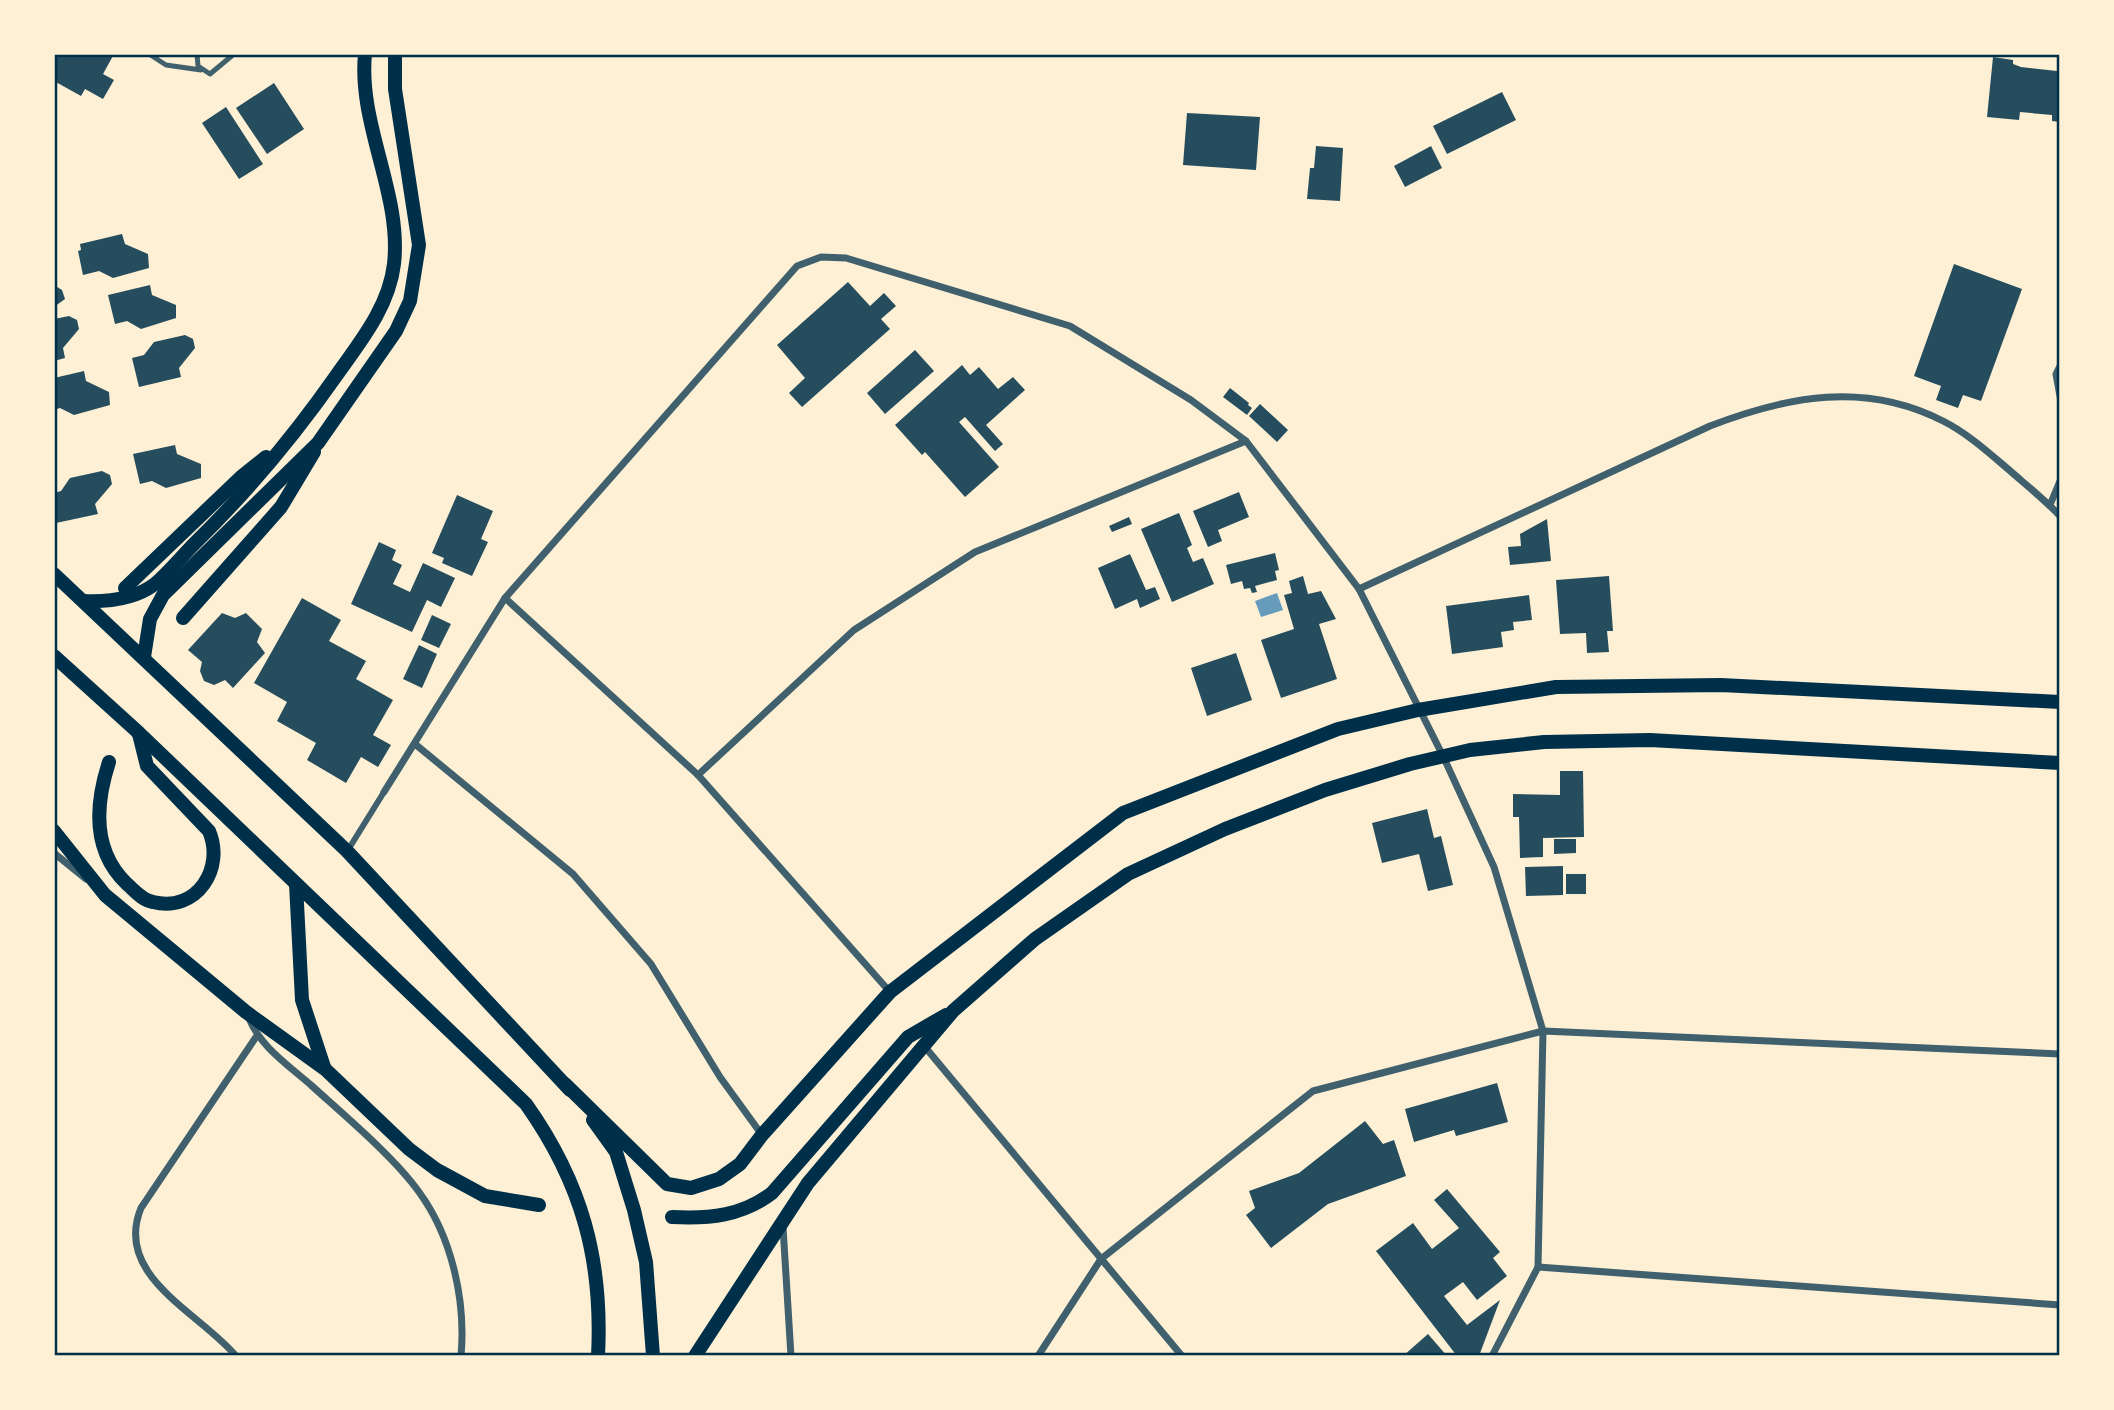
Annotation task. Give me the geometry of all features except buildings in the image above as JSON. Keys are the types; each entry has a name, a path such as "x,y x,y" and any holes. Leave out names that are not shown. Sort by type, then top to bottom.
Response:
{"main road":[{"path":"84,601 123,598 154,584 225,513 292,438 363,337 382,305 394,263 393,228 366,93 365,54"},
{"path":"183,618 281,508 318,443 396,331 415,286 419,235 395,89 395,54"},
{"path":"125,588 241,477 292,438"},
{"path":"144,657 150,619 163,595 318,443"},
{"path":"54,573 347,851 565,1084 667,1184 691,1188 719,1179 740,1164 762,1135 890,992 1123,813 1338,729 1418,710 1556,687 1721,685 2060,702"},
{"path":"54,656 139,733 526,1104 550,1138 572,1184 595,1270 598,1356"},
{"path":"109,762 99,816 103,847 108,860 143,898 173,904 192,896 212,872 214,841 209,831 147,765 139,733"},
{"path":"695,1356 782,1218 873,1104 925,1047 953,1011 1035,939 1128,874 1271,810 1443,756 1544,742 1650,740 2060,763"},
{"path":"54,831 106,895 246,1012 325,1069 409,1149 437,1170 485,1196 539,1205"},
{"path":"296,884 302,1000 307,1024 325,1069"},
{"path":"672,1217 719,1216 758,1203 772,1193 908,1037 953,1011"},
{"path":"565,1084 616,1152 646,1262 653,1356"}],"street":[{"path":"347,851 505,598 787,274 797,266 821,257 846,258 1070,326 1191,400 1246,441 1359,589 1443,756 1494,867 1543,1031 1538,1267 1492,1356"},
{"path":"2060,366 2056,374 2060,396"},
{"path":"1359,589 1710,426 1763,406 1817,397 1869,398 1913,408 1945,421 1976,443 2060,516"},
{"path":"698,775 854,630 975,552 1246,441"},
{"path":"2050,505 2060,481"},
{"path":"505,598 698,775 890,992"},
{"path":"415,744 573,874 651,964 719,1077 762,1135"},
{"path":"54,853 106,895"},
{"path":"246,1012 256,1037 348,1119 419,1191 441,1233 456,1279 461,1356"},
{"path":"1038,1356 1101,1259 1313,1091 1543,1031 2060,1054"},
{"path":"236,1356 151,1278 138,1258 134,1233 141,1208 256,1037"},
{"path":"925,1047 1182,1356"},
{"path":"782,1218 791,1356"},
{"path":"1538,1267 2060,1305"}],"lane":[{"path":"149,54 166,65 215,73 234,54"},
{"path":"197,54 201,70"}],"water":[{"path":"1277,593 1283,610 1261,617 1255,601"}]}
